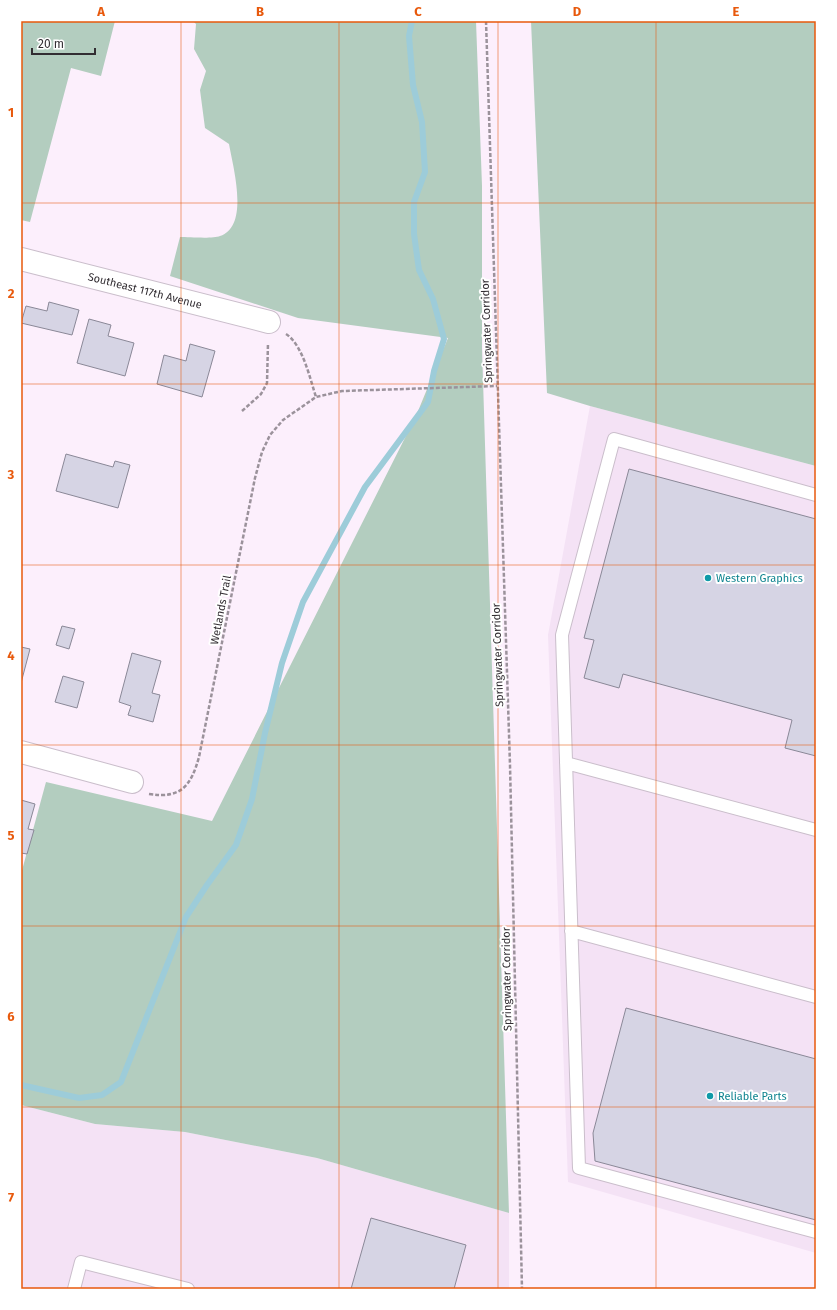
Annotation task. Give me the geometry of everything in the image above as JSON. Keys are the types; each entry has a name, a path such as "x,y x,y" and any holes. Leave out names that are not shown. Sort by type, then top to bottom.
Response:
{"street":[{"name":"Southeast 117th Avenue","path":"21,259 268,322"},
{"path":"21,752 132,782"}],"lane":[{"path":"816,495 614,439 562,635 579,1168 816,1232"},
{"path":"566,763 816,830"},
{"path":"571,931 816,997"},
{"path":"74,1289 81,1262 188,1289"}],"path":[{"name":"Springwater Corridor","path":"486,21 510,765 522,1289"},
{"path":"268,322 292,338 307,368 316,398"},
{"path":"242,411 261,394 267,383 268,322"},
{"name":"Wetlands Trail","path":"132,782 149,794 169,795 178,792 194,775 200,757 255,478 262,452 270,435 283,420 316,398 342,391 497,386"}],"shaded area":[{"path":"590,406 816,466 816,1253 568,1182 548,635"},
{"path":"21,1105 95,1124 185,1132 317,1158 509,1213 509,1289 21,1289"}],"green space":[{"path":"21,21 115,21 101,76 71,68 30,222 21,220"},
{"path":"193,21 476,21 482,186 482,348 509,1213 317,1158 185,1132 95,1124 21,1105 21,874 46,782 212,821 416,416 448,338 298,318 170,276 180,237 207,238 220,236 229,230 235,221 237,209 236,181 229,144 205,128 200,90 206,71 194,49 196,24"},
{"path":"531,21 816,21 816,466 590,406 547,393"}],"building":[{"path":"49,302 79,310 72,335 21,323 26,306 47,311"},
{"path":"89,319 111,325 108,336 134,343 125,376 77,363"},
{"path":"190,344 215,351 202,397 157,384 164,355 186,361"},
{"path":"66,454 113,467 115,461 130,465 118,508 56,491"},
{"name":"Western Graphics","path":"629,469 816,519 816,756 785,748 792,720 623,674 619,688 584,678 594,640 584,638"},
{"path":"62,626 75,629 69,649 56,645"},
{"path":"21,647 30,649 21,683"},
{"path":"132,653 161,661 152,693 160,695 153,722 128,715 131,706 119,702"},
{"path":"63,676 84,682 77,708 55,702"},
{"path":"21,800 35,804 28,829 34,830 27,854 21,853"},
{"name":"Reliable Parts","path":"626,1008 816,1059 816,1220 595,1161 593,1133"},
{"path":"371,1218 466,1245 454,1289 351,1289"}],"waterway":[{"path":"21,1085 79,1098 102,1095 121,1082 186,917 236,845 252,799 265,733 282,663 303,602 365,487 428,402 434,371 444,339 433,299 419,270 414,234 414,202 425,172 422,122 413,85 409,36 412,21"}],"place":[{"name":"Western Graphics","path":"708,578"},
{"name":"Reliable Parts","path":"710,1096"}]}
